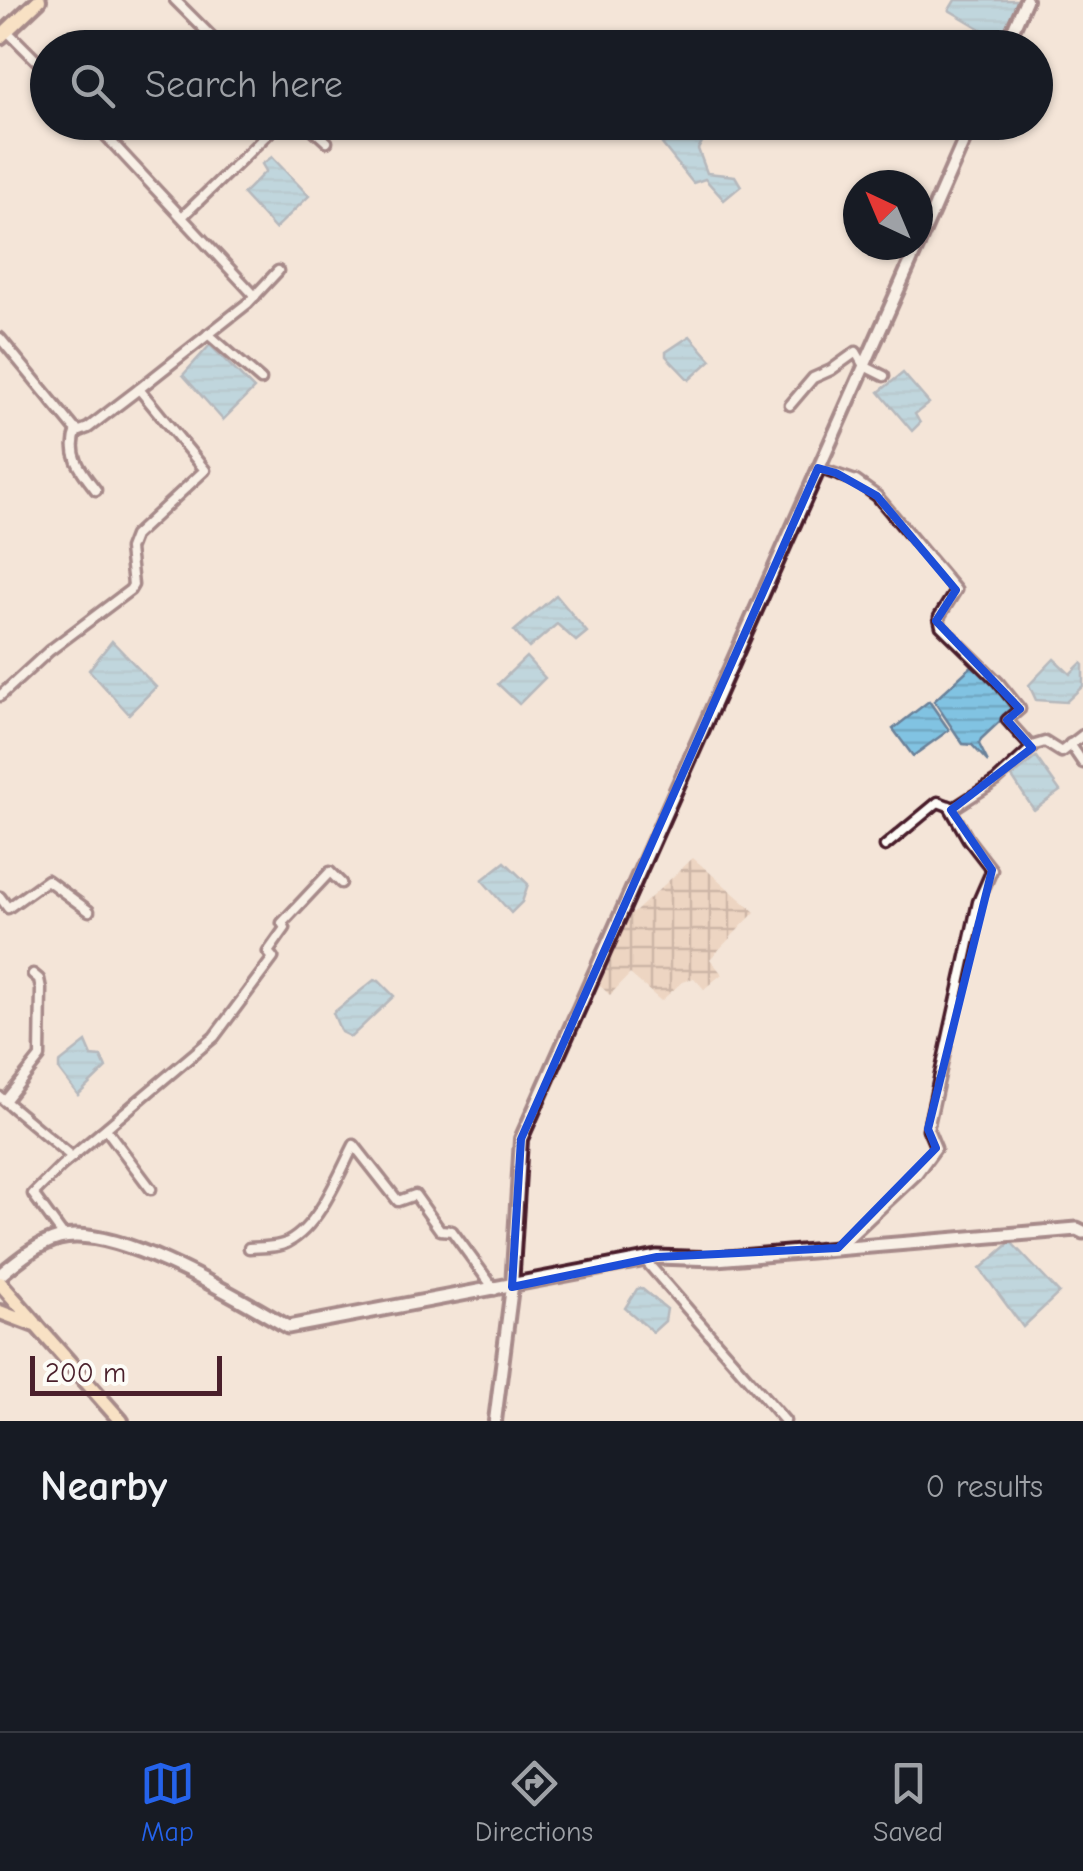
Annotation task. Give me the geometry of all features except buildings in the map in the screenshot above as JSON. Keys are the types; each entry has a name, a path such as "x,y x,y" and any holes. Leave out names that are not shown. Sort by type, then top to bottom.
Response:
{"highway":[{"path":"3,34 39,0"},
{"path":"0,1283 121,1421"},
{"path":"0,1312 37,1326"}],"main road":[{"path":"0,1275 27,1253 65,1238 91,1235 191,1271 288,1327 644,1259 716,1259 1080,1231"}],"street":[{"path":"176,0 205,30"},
{"path":"1013,30 1026,0"},
{"path":"3,34 30,57"},
{"path":"110,140 255,296"},
{"path":"182,216 261,140"},
{"path":"933,211 964,140"},
{"path":"496,1421 512,1287 521,1139 911,260"},
{"path":"77,430 88,428 139,389 255,296 278,272"},
{"path":"208,334 261,380"},
{"path":"0,338 77,430"},
{"path":"790,405 813,378 856,352 864,366 884,376"},
{"path":"0,696 49,651 130,590 133,585 129,549 134,536 205,470 139,389"},
{"path":"77,430 75,462 96,490"},
{"path":"818,468 856,480 877,496 956,590 939,617 940,626 1020,709 1008,720 1032,748"},
{"path":"884,846 938,802 954,808 996,782 1032,748 1045,742 1060,752 1083,735"},
{"path":"1070,744 1083,762"},
{"path":"838,1248 916,1175 936,1148 928,1128 978,902 992,870 968,840 949,806"},
{"path":"65,1238 34,1194 214,1037 274,958 268,952 285,928 282,923 330,872 341,883"},
{"path":"0,897 8,908 47,880 89,911"},
{"path":"33,974 41,988 40,1057 38,1064 2,1099 72,1158"},
{"path":"106,1129 151,1189"},
{"path":"249,1248 288,1243 324,1205 354,1144 398,1202 415,1195 440,1230 452,1231 495,1290"},
{"path":"1080,1231 1083,1244"},
{"path":"644,1259 784,1421"}],"highlighted area":[{"path":"818,468 836,473 877,496 956,590 936,621 1020,709 1007,720 1032,748 951,810 992,870 928,1129 936,1148 838,1248 657,1257 512,1287 521,1139"}],"shaded area":[{"path":"693,858 755,912 710,959 722,974 704,989 694,978 682,982 661,1001 630,974 610,995 596,982 627,913 635,912"}],"water":[{"path":"955,0 1023,0 1010,30 983,30 949,10"},
{"path":"672,140 703,140 698,149 707,173 735,176 741,186 724,200 705,179 693,183 662,144"},
{"path":"272,157 309,196 275,229 243,194 266,171 262,164"},
{"path":"690,336 711,360 689,380 666,352"},
{"path":"210,345 254,389 223,420 183,375"},
{"path":"903,373 929,403 915,414 920,423 912,431 879,392"},
{"path":"556,595 587,632 576,641 557,624 529,648 514,631"},
{"path":"112,641 156,687 129,714 89,670"},
{"path":"526,657 545,678 519,704 498,684"},
{"path":"1054,659 1070,674 1081,663 1083,686 1066,702 1036,700 1029,685"},
{"path":"974,664 990,677 1014,708 981,739 979,744 988,762 972,745 963,744 934,701"},
{"path":"929,701 949,730 913,756 893,729"},
{"path":"1036,757 1060,791 1034,810 1012,777"},
{"path":"505,862 528,884 522,902 511,913 482,880"},
{"path":"374,980 394,996 351,1037 341,1032 333,1013"},
{"path":"86,1042 92,1056 101,1057 106,1068 78,1095 59,1070 59,1063"},
{"path":"1011,1242 1059,1293 1023,1327 980,1269"},
{"path":"641,1288 667,1309 665,1321 653,1332 625,1308"}]}
